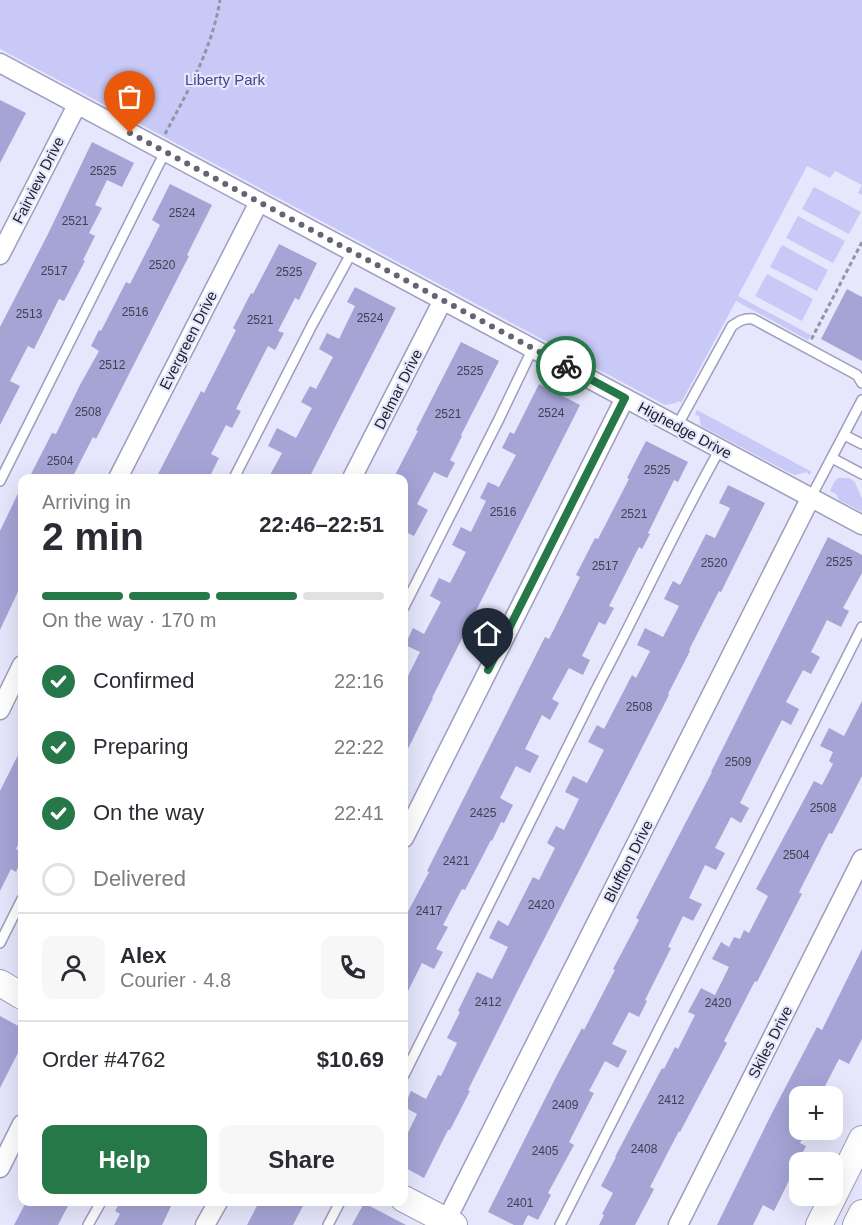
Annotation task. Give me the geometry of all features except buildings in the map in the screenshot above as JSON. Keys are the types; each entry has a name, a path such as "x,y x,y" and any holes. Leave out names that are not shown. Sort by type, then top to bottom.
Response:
{"main road":[{"path":"0,983 18,994"},
{"path":"819,1225 862,1139"},
{"path":"408,1201 448,1224"},
{"path":"856,1225 862,1213"}],"street":[{"name":"Highedge Drive","path":"0,63 77,105 164,145 259,202 862,525"},
{"name":"Fairview Drive","path":"0,255 77,105"},
{"name":"Evergreen Drive","path":"120,474 259,202"},
{"name":"Delmar Drive","path":"354,474 443,300"},
{"path":"408,830 625,398"},
{"name":"Bluffton Drive","path":"448,1224 811,498"},
{"path":"0,710 18,673"},
{"name":"Skiles Drive","path":"678,1225 862,859"},
{"path":"0,1168 18,1132"},
{"path":"206,1225 216,1206"}],"lane":[{"path":"0,480 164,145"},
{"path":"236,474 352,252"},
{"path":"678,426 732,326 746,318 753,319 857,375 862,383"},
{"path":"408,599 533,348"},
{"path":"811,498 862,400"},
{"path":"844,435 862,444"},
{"path":"408,1067 600,682 720,449"},
{"path":"832,458 862,474"},
{"path":"560,1225 862,627"},
{"path":"0,943 18,907"},
{"path":"88,1225 98,1206"},
{"path":"328,1225 338,1206"}],"path":[{"path":"164,145 205,54 220,0"},
{"path":"822,344 812,338 862,242"}],"green space":[{"name":"Liberty Park","path":"0,0 862,0 862,185 835,171 830,178 807,166 738,296 811,335 808,340 736,301 681,403 678,401 665,405 0,49"},
{"path":"814,187 861,212 849,234 802,209"},
{"path":"798,216 845,241 833,263 786,238"},
{"path":"782,245 828,270 817,291 770,267"},
{"path":"767,274 813,299 802,321 755,296"},
{"path":"697,410 812,472 809,475 807,472 795,475 790,473 701,426 699,416 695,415"},
{"path":"838,478 849,478 855,482 862,499 862,512 839,500 836,494 830,491"}],"way so far":[{"path":"130,133 566,366"}],"route":[{"path":"488,670 625,398 566,366"}]}
